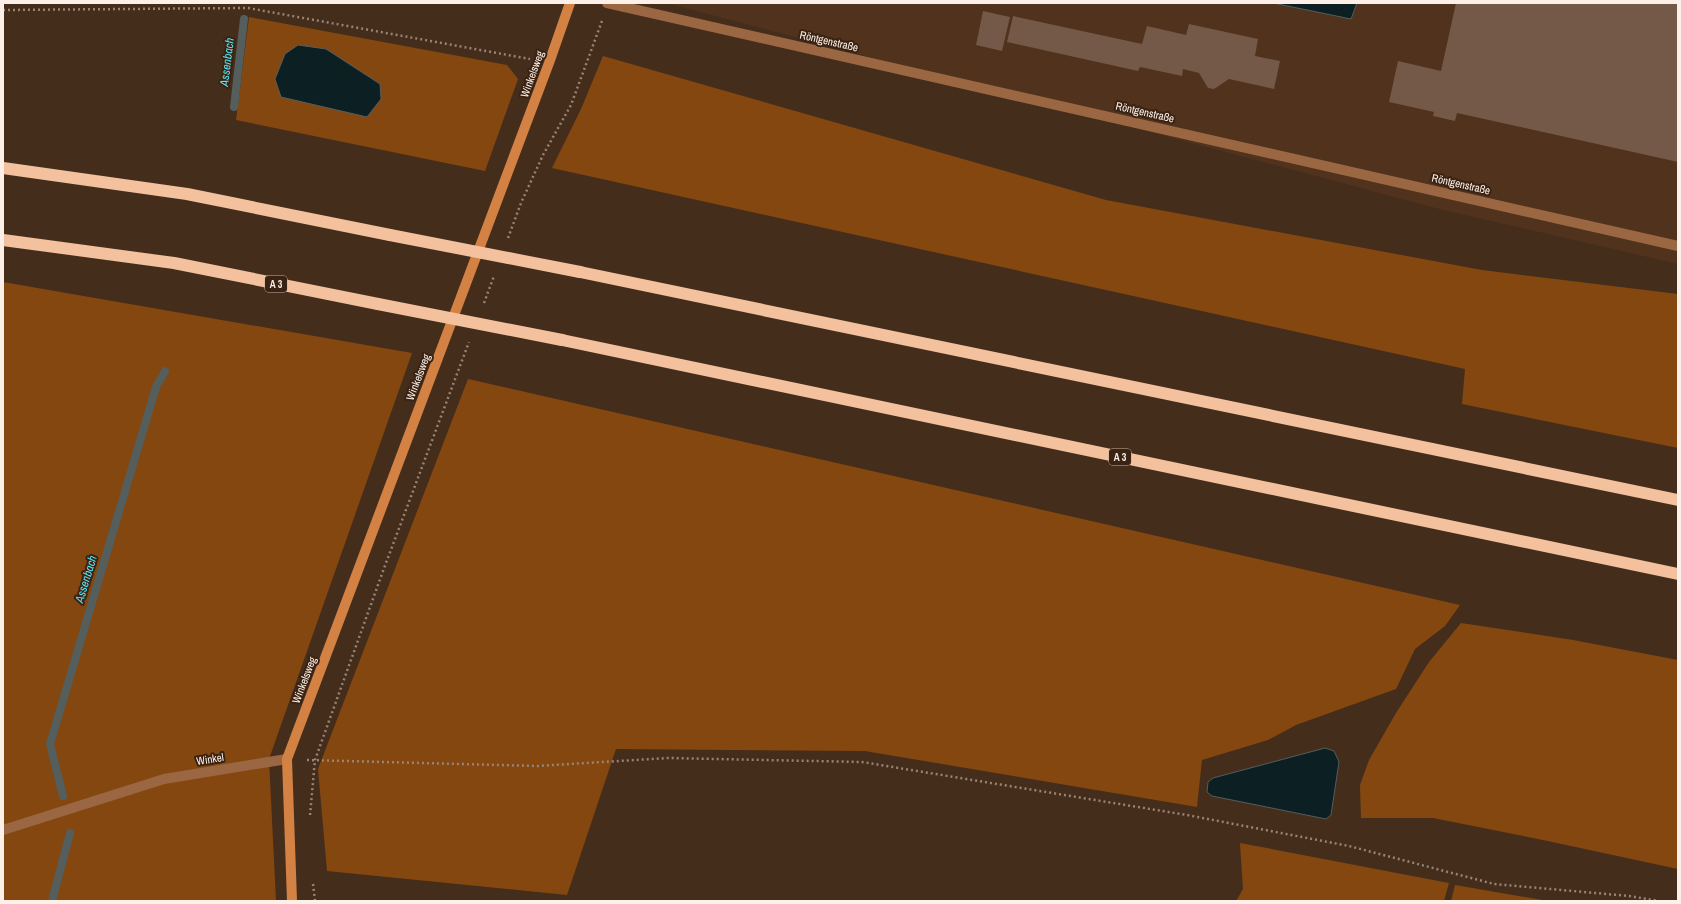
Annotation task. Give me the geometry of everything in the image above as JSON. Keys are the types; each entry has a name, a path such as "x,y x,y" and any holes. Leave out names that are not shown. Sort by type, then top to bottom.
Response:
{"highway":[{"path":"3,168 187,194 580,272 1678,500"},
{"name":"A 3","path":"3,240 174,263 562,340 1678,574"}],"street":[{"name":"Winkelsweg","path":"287,759 549,63 570,3"},
{"name":"Röntgenstraße","path":"608,3 1678,246"},
{"name":"Winkel","path":"3,830 164,779 287,759"},
{"path":"287,759 292,901"}],"path":[{"path":"508,240 521,203 543,155 571,105 608,3"},
{"path":"3,10 248,8 549,63"},
{"path":"483,306 496,269"},
{"path":"310,816 315,760 383,571 472,335"},
{"path":"287,759 537,766 668,758 862,762 1188,814 1349,846 1494,884 1629,896 1659,901"},
{"path":"312,878 315,901"}],"shaded area":[{"path":"667,3 1678,3 1678,264 1443,210"},
{"path":"249,17 507,65 518,79 485,171 236,120"},
{"path":"603,56 1106,200 1482,270 1678,294 1678,448 1462,404 1465,369 552,168 581,109"},
{"path":"3,282 412,353 269,759 276,901 3,901"},
{"path":"468,379 1460,605 1445,626 1415,649 1396,689 1296,725 1268,740 1202,760 1197,807 865,751 616,749 567,895 327,871 318,769"},
{"path":"1461,623 1573,640 1678,660 1678,869 1433,818 1361,818 1360,785 1369,760 1396,713 1429,662"},
{"path":"1240,843 1449,883 1444,901 1236,901 1243,889"},
{"path":"1455,885 1548,901 1451,901"}],"water":[{"path":"1273,3 1357,3 1351,19"},
{"path":"298,45 326,49 380,84 381,99 367,117 281,97 275,79 285,54"},
{"path":"1325,748 1334,751 1339,762 1331,815 1326,819 1212,796 1207,792 1208,782 1213,778"}],"building":[{"path":"1456,3 1678,3 1678,162 1457,113 1455,121 1433,116 1434,112 1389,102 1398,61 1441,71"},
{"path":"983,11 1010,17 1002,51 976,45"},
{"path":"1013,16 1142,44 1147,26 1186,35 1189,24 1258,39 1255,56 1280,61 1274,89 1229,79 1214,89 1208,88 1199,73 1183,69 1182,76 1140,67 1138,71 1007,42"}],"waterway":[{"name":"Assenbach","path":"234,107 244,19"},
{"name":"Assenbach","path":"63,796 50,744 156,387 165,371"},
{"name":"Assenbach","path":"52,901 70,833"}]}
